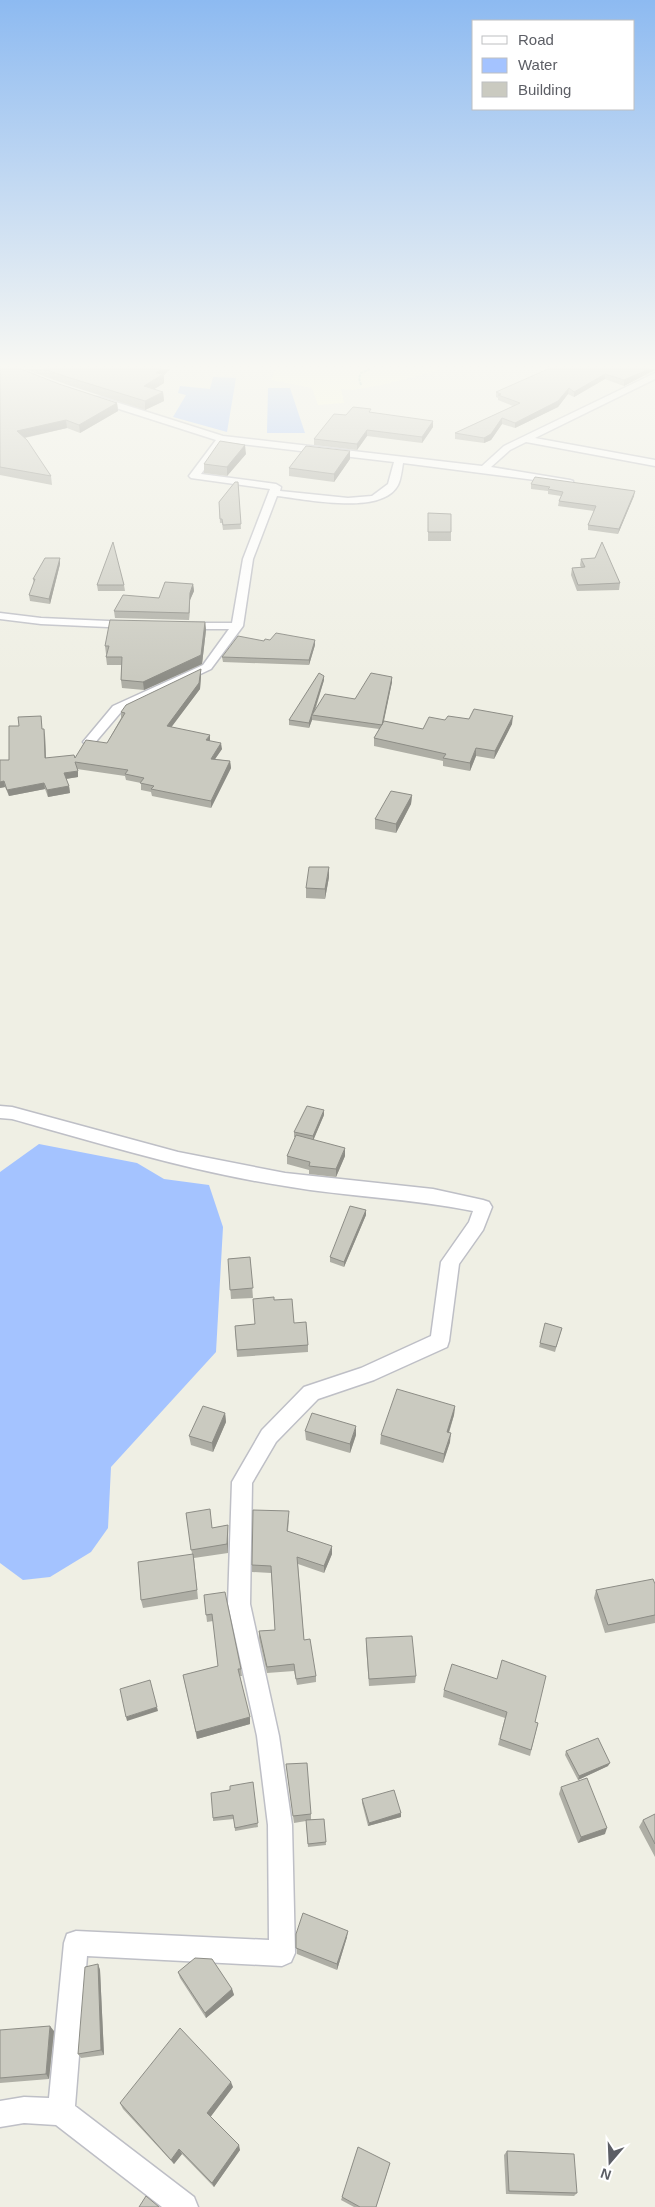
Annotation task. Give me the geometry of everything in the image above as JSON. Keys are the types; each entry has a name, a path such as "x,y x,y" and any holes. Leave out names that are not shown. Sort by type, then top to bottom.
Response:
{"street":[{"path":"89,742 117,709 207,667 238,626 248,559 276,487 194,476 197,472"},
{"path":"273,493 348,501 374,499 393,485 397,472"},
{"path":"502,472 582,485"},
{"path":"0,616 41,621 142,625"},
{"path":"171,626 238,626"},
{"path":"0,1112 12,1112 178,1158 284,1180 433,1196 483,1207 477,1225 450,1262 440,1341 367,1374 311,1393 269,1436 242,1482 239,1604 268,1736 280,1826 282,1953 76,1943 61,2112"},
{"path":"0,2114 24,2110 61,2112 184,2207"}],"water":[{"path":"39,1144 137,1163 164,1179 209,1185 223,1227 216,1352 111,1467 108,1528 91,1552 50,1577 23,1580 0,1563 0,1172"}],"building":[{"path":"28,472 48,472 51,476"},
{"path":"319,472 335,472 334,474"},
{"path":"535,477 635,491 619,529 588,525 596,506 559,501 563,492 548,489 550,487 531,484"},
{"path":"235,482 238,482 241,524 223,525 222,519 220,519 219,502"},
{"path":"428,513 451,514 451,532 428,532"},
{"path":"113,542 124,585 97,585"},
{"path":"602,542 620,583 578,585 572,568 585,567 581,559 595,558"},
{"path":"45,558 60,558 49,599 29,595 35,579 33,579"},
{"path":"165,582 193,584 190,593 189,613 114,611 123,595 159,598"},
{"path":"110,620 205,622 201,655 143,682 121,680 122,657 106,657 109,646 105,646"},
{"path":"276,633 315,640 309,660 222,657 238,636 264,641 265,639 270,640"},
{"path":"201,669 199,683 167,726 210,735 206,740 221,743 211,759 230,761 211,801 151,789 154,786 140,783 144,778 125,774 128,770 75,762 78,771 64,773 69,786 47,790 44,783 7,790 4,781 0,782 0,760 9,760 9,726 19,726 18,717 41,716 42,729 44,729 45,758 74,755 75,758 86,740 107,743 125,713 121,712 126,705"},
{"path":"319,673 324,676 309,723 289,720"},
{"path":"371,673 392,677 382,725 312,715 325,694 355,699"},
{"path":"474,709 513,716 495,751 476,748 470,763 443,758 446,754 374,738 384,721 423,729 429,717 445,720 448,716 469,719"},
{"path":"391,791 412,795 396,824 375,819"},
{"path":"309,867 329,867 325,889 306,888"},
{"path":"307,1106 324,1110 313,1136 294,1132"},
{"path":"296,1135 345,1148 336,1169 309,1166 310,1162 287,1156"},
{"path":"350,1206 366,1210 344,1262 330,1257"},
{"path":"250,1257 253,1288 230,1290 228,1259"},
{"path":"274,1297 274,1300 292,1299 294,1323 306,1322 308,1345 237,1350 235,1326 255,1324 253,1299"},
{"path":"545,1323 562,1328 556,1347 540,1343"},
{"path":"397,1389 455,1406 447,1432 451,1433 444,1454 381,1435"},
{"path":"203,1406 225,1413 212,1443 189,1436"},
{"path":"312,1413 356,1426 350,1444 305,1431"},
{"path":"210,1509 212,1528 228,1525 227,1544 191,1550 186,1513"},
{"path":"253,1510 289,1511 287,1531 332,1546 324,1566 297,1557 304,1640 310,1639 316,1676 296,1679 294,1664 267,1667 259,1631 275,1630 271,1566 252,1565"},
{"path":"193,1554 197,1590 141,1600 138,1562"},
{"path":"653,1579 655,1584 655,1615 608,1625 596,1590"},
{"path":"225,1592 241,1669 238,1669 250,1717 196,1732 183,1675 218,1666 212,1614 206,1615 204,1595"},
{"path":"412,1636 416,1676 369,1679 366,1638"},
{"path":"502,1660 546,1676 535,1722 538,1723 531,1750 500,1739 507,1712 444,1690 452,1664 497,1679"},
{"path":"150,1680 157,1707 126,1717 120,1689"},
{"path":"598,1738 610,1763 579,1776 566,1751"},
{"path":"307,1763 311,1814 293,1816 286,1764"},
{"path":"587,1778 607,1828 581,1837 561,1787"},
{"path":"253,1782 258,1823 235,1828 233,1815 213,1818 211,1793 230,1790 230,1786"},
{"path":"394,1790 401,1813 369,1823 362,1799"},
{"path":"655,1814 655,1844 643,1820"},
{"path":"324,1819 326,1842 308,1844 306,1820"},
{"path":"303,1913 348,1931 337,1964 296,1948 296,1934"},
{"path":"195,1958 212,1959 232,1989 205,2013 178,1972"},
{"path":"98,1964 101,2050 78,2054 85,1967"},
{"path":"50,2026 46,2074 0,2078 0,2030"},
{"path":"180,2028 231,2082 207,2113 239,2145 212,2183 179,2149 171,2160 120,2103"},
{"path":"358,2147 390,2163 376,2207 360,2207 342,2197"},
{"path":"507,2151 574,2154 577,2193 509,2191"},
{"path":"146,2196 159,2207 139,2207"}]}
